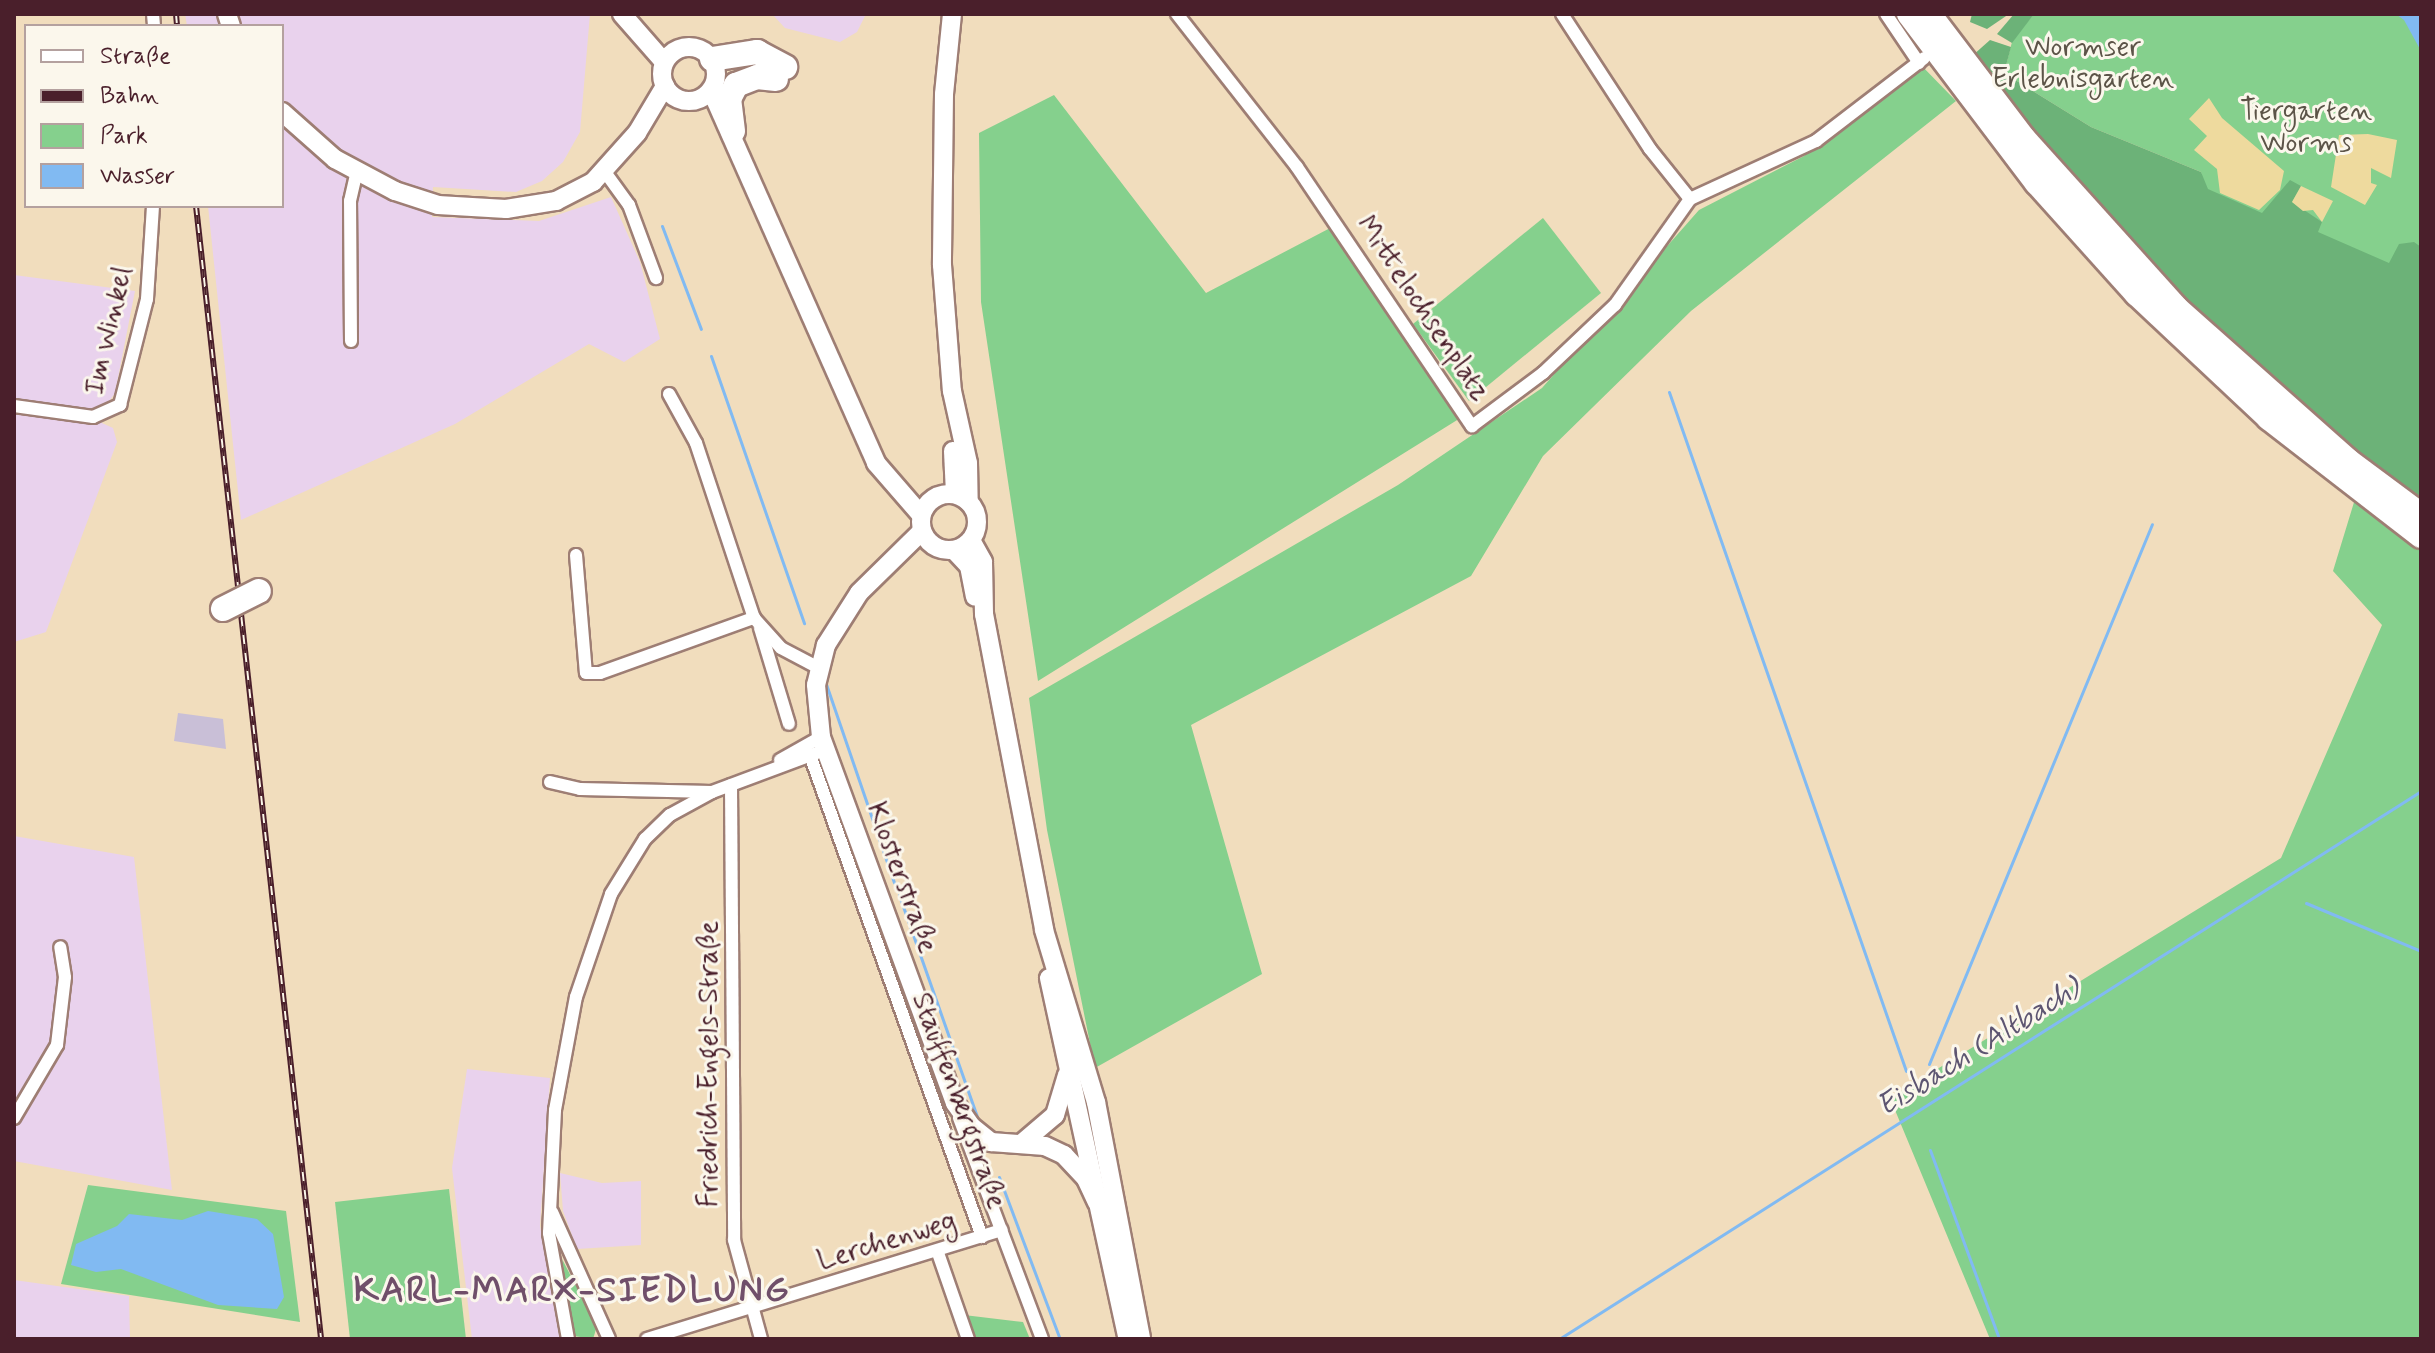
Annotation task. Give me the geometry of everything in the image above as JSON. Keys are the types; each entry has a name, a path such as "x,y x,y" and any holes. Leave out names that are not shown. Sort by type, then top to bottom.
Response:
{"highway":[{"path":"1909,14 2037,183 2137,294 2269,418 2421,536"},
{"path":"1929,14 2032,148 2176,308 2347,460 2421,515"},
{"path":"703,85 746,64 781,73 736,85 729,99 733,131"},
{"path":"222,600 258,583"}],"main road":[{"path":"284,114 356,174 438,205 506,209 556,201 605,172 637,133 665,86 664,62 622,14"},
{"path":"639,14 678,48"},
{"path":"944,14 931,202 938,338 962,498 978,522 971,540 954,550"},
{"path":"952,14 944,94 942,265 952,391 968,463 962,498"},
{"path":"664,62 678,48 697,47 703,85 716,122 748,172"},
{"path":"665,86 703,85"},
{"path":"703,85 733,131 748,172 868,444 896,475 927,523 973,574 1069,1065 1128,1339"},
{"path":"637,133 703,85"},
{"name":"Klosterstraße","path":"962,498 927,523 871,580 837,623 819,668 816,708 818,747 955,1103 971,1126 991,1142"},
{"path":"971,540 983,562 984,614 1022,829 1044,930 1096,1102 1141,1339"},
{"path":"1019,1144 1038,1135 1055,1115 1069,1065"},
{"path":"991,1142 1045,1146 1068,1158 1097,1203"}],"street":[{"name":"Mittelochsenplatz","path":"1177,14 1297,167 1472,426 1543,373 1615,305 1690,199"},
{"path":"1562,14 1650,149 1690,199 1816,141 1921,61 1886,14"},
{"path":"605,172 629,205 656,278"},
{"path":"351,341 350,201 356,174"},
{"name":"Im Winkel","path":"14,406 93,417 120,405 147,299 153,208"},
{"path":"669,394 696,443 789,724"},
{"path":"576,555 586,673 600,673 757,623"},
{"path":"757,623 781,648 819,668"},
{"path":"568,1339 553,1270 550,1205 555,1110 576,997 611,894 645,839 670,815 712,792 818,747"},
{"path":"768,769 818,747"},
{"name":"Stauffenbergstraße","path":"818,747 982,1237"},
{"path":"550,782 586,789 712,792"},
{"name":"Friedrich-Engels-Straße","path":"731,785 734,1240 761,1339"},
{"path":"664,789 670,815"},
{"path":"14,1118 57,1045 65,977 60,947"},
{"name":"Klosterstraße","path":"955,1103 1042,1339"},
{"path":"980,1171 991,1142"},
{"path":"550,1205 609,1339"},
{"name":"Lerchenweg","path":"647,1339 938,1253 1002,1230"},
{"path":"938,1253 968,1339"}],"shaded area":[{"path":"185,14 590,14 580,132 563,162 542,181 516,192 433,187 432,217 539,221 611,197 640,262 660,339 624,362 589,344 455,424 241,520 208,208 284,208 284,24 187,24"},
{"path":"772,14 866,14 857,32 840,42 785,28"},
{"path":"14,275 135,291 115,393 105,407 102,423 113,428 117,442 46,632 14,642"},
{"path":"178,713 223,719 226,749 174,741"},
{"path":"14,836 134,857 172,1190 14,1161"},
{"path":"467,1069 550,1078 540,1226 560,1339 472,1339 452,1168"},
{"path":"560,1173 602,1183 641,1181 641,1245 577,1249 563,1211"},
{"path":"14,1280 129,1296 130,1339 14,1339"}],"green space":[{"path":"1972,14 2009,14 1987,29 1970,22"},
{"path":"2014,14 2034,14 2012,43 1997,34"},
{"name":"Tiergarten Worms","path":"2034,14 2421,14 2421,353 2218,268 2201,172 2091,127 2004,73 2013,38"},
{"path":"1990,40 2011,47 2004,73 2091,127 2201,172 2208,189 2262,213 2290,180 2301,186 2292,202 2322,222 2318,232 2389,263 2399,244 2414,242 2421,247 2421,505 2271,386 2104,222 1972,56"},
{"path":"1919,63 1956,101 1691,311 1543,456 1471,576 1191,725 1262,974 1095,1068 1047,830 1029,698 1398,485 1542,388 1699,210 1804,156"},
{"path":"1054,95 1206,293 1334,226 1462,417 1038,681 981,302 979,133"},
{"path":"1543,218 1601,293 1469,401 1413,324"},
{"path":"2355,499 2421,544 2421,1339 1990,1339 1890,1098 2281,858 2382,625 2333,571"},
{"path":"88,1185 286,1211 300,1322 61,1284"},
{"path":"449,1189 466,1339 350,1339 335,1202"},
{"path":"562,1259 597,1326 593,1339 574,1336"},
{"path":"964,1315 1023,1322 1030,1339 972,1339"}],"sand":[{"path":"2209,98 2222,118 2284,171 2280,190 2259,210 2220,193 2217,169 2194,150 2207,136 2189,119"},
{"path":"2368,134 2397,140 2391,178 2371,168 2371,183 2377,185 2365,205 2331,187 2339,135"},
{"path":"2301,186 2333,201 2322,222 2313,210 2303,211 2292,202"}],"water":[{"path":"2396,14 2421,14 2421,51 2404,20"},
{"path":"208,1211 257,1219 273,1234 284,1297 277,1309 218,1305 121,1269 96,1272 71,1265 76,1244 117,1226 129,1214 182,1220"}],"waterway":[{"path":"662,226 701,329"},
{"path":"711,356 804,623"},
{"path":"1669,392 1906,1071"},
{"path":"1929,1064 2152,524"},
{"path":"825,681 894,882"},
{"name":"Eisbach (Altbach)","path":"1559,1339 2421,791"},
{"path":"899,895 977,1116"},
{"path":"2306,903 2421,951"},
{"path":"1930,1150 1999,1339"},
{"path":"999,1177 1060,1339"}],"railway":[{"path":"176,14 177,24"},
{"path":"196,208 321,1339"}],"district":[{"name":"KARL-MARX-SIEDLUNG","path":"572,1292"}],"park label":[{"name":"Wormser Erlebnisgarten","path":"2083,64"}]}
